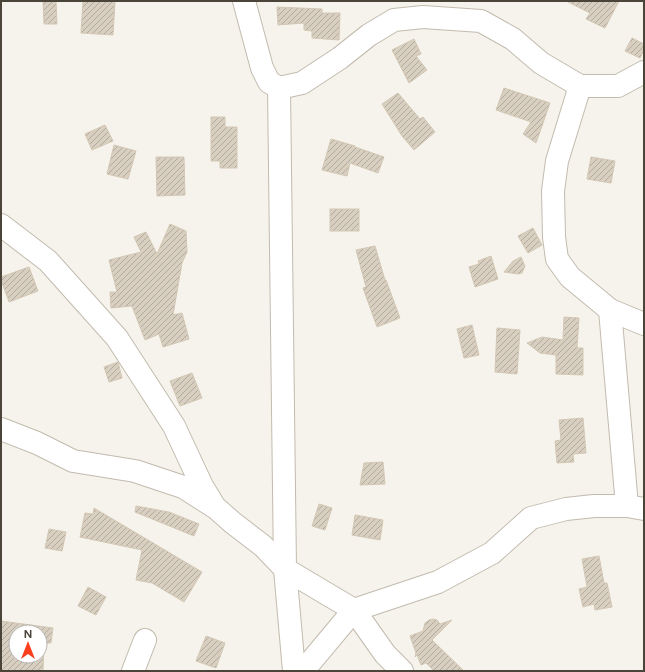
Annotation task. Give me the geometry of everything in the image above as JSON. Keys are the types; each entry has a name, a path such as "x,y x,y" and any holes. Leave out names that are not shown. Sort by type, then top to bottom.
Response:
{"street":[{"path":"244,1 262,68 270,82 279,88 302,83 340,58 369,35 394,20 423,17 481,21 513,39 542,63 580,86 618,86 644,72"},
{"path":"580,86 557,161 553,191 554,237 557,260 570,277 610,310 644,324"},
{"path":"279,88 285,569 294,671"},
{"path":"1,225 48,261 117,338 174,426 202,486 216,508"},
{"path":"304,671 354,610 438,582 492,553 531,518 566,509 635,507 610,310"},
{"path":"1,429 37,443 73,461 135,471 183,487 216,508 263,546 285,569 354,610 384,654 402,671"},
{"path":"133,671 145,640"}],"building":[{"path":"43,1 56,1 57,24 44,24"},
{"path":"83,1 115,1 113,35 81,33"},
{"path":"566,1 619,1 605,28 586,19 590,13"},
{"path":"277,7 322,9 322,13 340,13 339,40 312,38 312,31 304,30 304,23 278,25"},
{"path":"632,38 644,44 644,50 640,58 625,51"},
{"path":"414,39 421,54 416,56 427,70 409,83 392,50"},
{"path":"504,88 550,103 536,143 523,134 531,122 496,110"},
{"path":"398,93 420,119 423,117 435,132 414,150 402,136 382,104"},
{"path":"211,117 225,117 225,127 237,127 237,168 220,168 220,161 211,161"},
{"path":"105,125 113,141 92,150 85,134"},
{"path":"331,139 384,157 378,173 350,163 347,176 322,170"},
{"path":"114,145 136,151 128,179 107,174"},
{"path":"156,157 184,157 185,195 157,196"},
{"path":"591,157 615,161 611,183 587,179"},
{"path":"330,209 359,209 359,231 330,231"},
{"path":"170,224 186,231 187,252 182,263 173,315 182,313 189,339 163,347 159,334 145,340 132,306 111,308 110,292 117,292 109,260 141,252 134,237 146,232 157,254"},
{"path":"533,228 542,245 528,253 518,236"},
{"path":"375,246 385,280 400,318 377,327 363,288 366,287 356,250"},
{"path":"491,256 498,279 475,287 469,267 479,264 478,261"},
{"path":"521,257 525,266 522,273 518,274 504,272 513,261"},
{"path":"29,267 38,291 9,302 1,277"},
{"path":"564,317 579,318 577,348 583,348 583,375 556,374 556,355 540,353 527,343 542,337 563,340"},
{"path":"472,325 479,355 464,358 457,329"},
{"path":"497,328 520,330 517,374 495,372"},
{"path":"118,362 122,378 109,382 104,367"},
{"path":"192,373 202,398 180,406 170,381"},
{"path":"583,418 586,453 573,454 574,462 557,463 555,441 561,440 559,420"},
{"path":"383,462 385,484 360,485 364,463"},
{"path":"319,504 332,508 325,530 312,526"},
{"path":"136,506 169,512 199,524 194,536 135,512"},
{"path":"94,508 202,572 184,602 152,583 136,580 142,550 80,537 85,513 93,514"},
{"path":"355,515 383,520 380,540 352,535"},
{"path":"49,529 66,532 62,551 45,548"},
{"path":"599,556 604,583 607,583 612,607 595,610 594,604 583,607 579,589 587,587 582,559"},
{"path":"88,587 106,597 96,615 78,606"},
{"path":"433,619 437,620 440,624 452,620 432,640 464,671 434,671 426,663 421,665 417,655 415,657 416,653 410,636 423,631 425,623"},
{"path":"1,621 23,624 8,624 8,664 43,664 43,671 1,671"},
{"path":"48,627 53,628 51,643 48,643"},
{"path":"206,636 225,643 216,668 196,661"}]}
